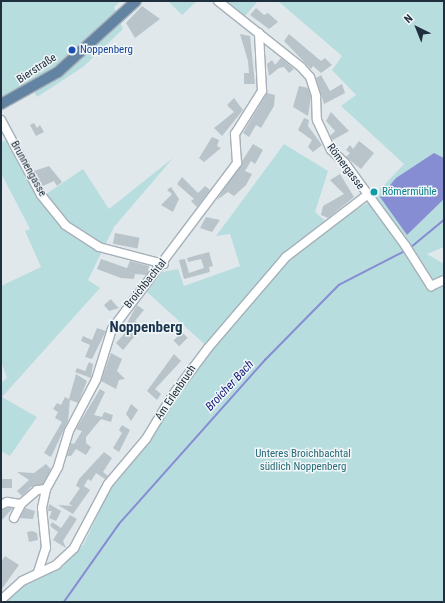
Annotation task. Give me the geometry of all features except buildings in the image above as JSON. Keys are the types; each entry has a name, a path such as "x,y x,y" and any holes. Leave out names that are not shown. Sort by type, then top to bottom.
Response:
{"main road":[{"name":"Bierstraße","path":"1,104 58,72 136,1"}],"street":[{"name":"Römergasse","path":"218,1 259,33 310,77 316,96 317,120 326,140 407,249 431,286 444,280"},
{"name":"Broichbachtal","path":"38,572 46,548 42,508 46,489 58,467 69,431 96,380 112,329 164,264 238,163 234,134 262,92 259,33"},
{"name":"Brunnengasse","path":"1,120 41,195 65,225 99,247 164,264"},
{"name":"Am Erlenbruch","path":"1,600 38,572 56,565 82,539 108,484 146,439 180,385 286,257 367,195"},
{"path":"14,518 21,504 37,490 46,489"},
{"path":"1,505 7,502 21,504"}],"green space":[{"path":"1,1 121,1 114,7 123,29 83,67 37,97 30,84 1,97"},
{"path":"168,1 197,1 182,15"},
{"path":"214,1 258,1 240,22"},
{"name":"Unteres Broichbachtal südlich Noppenberg","path":"278,1 444,1 444,158 434,153 381,197 407,235 444,199 444,247 427,254 444,264 444,602 4,602 27,581 62,567 84,544 111,486 212,351 147,292 162,272 178,269 184,286 240,266 230,234 216,236 284,144 328,171 315,212 331,226 367,203 404,164 341,106 356,95 332,70 342,56"},
{"path":"7,140 39,199 83,169 109,209 173,158 114,227 88,280 100,288 2,397 37,417 10,456 1,451 1,383 7,378 1,361 1,286 41,267 25,231 30,229 1,173 1,142"}],"water":[{"path":"434,153 444,158 444,199 407,235 380,197 396,178"}],"waterway":[{"name":"Broicher Bach","path":"410,248 444,220"},
{"name":"Broicher Bach","path":"64,602 119,524 265,360 339,285 405,251"}],"place":[{"name":"Noppenberg","path":"72,50"},
{"name":"Römermühle","path":"374,192"}],"district":[{"name":"Noppenberg","path":"146,328"}]}
